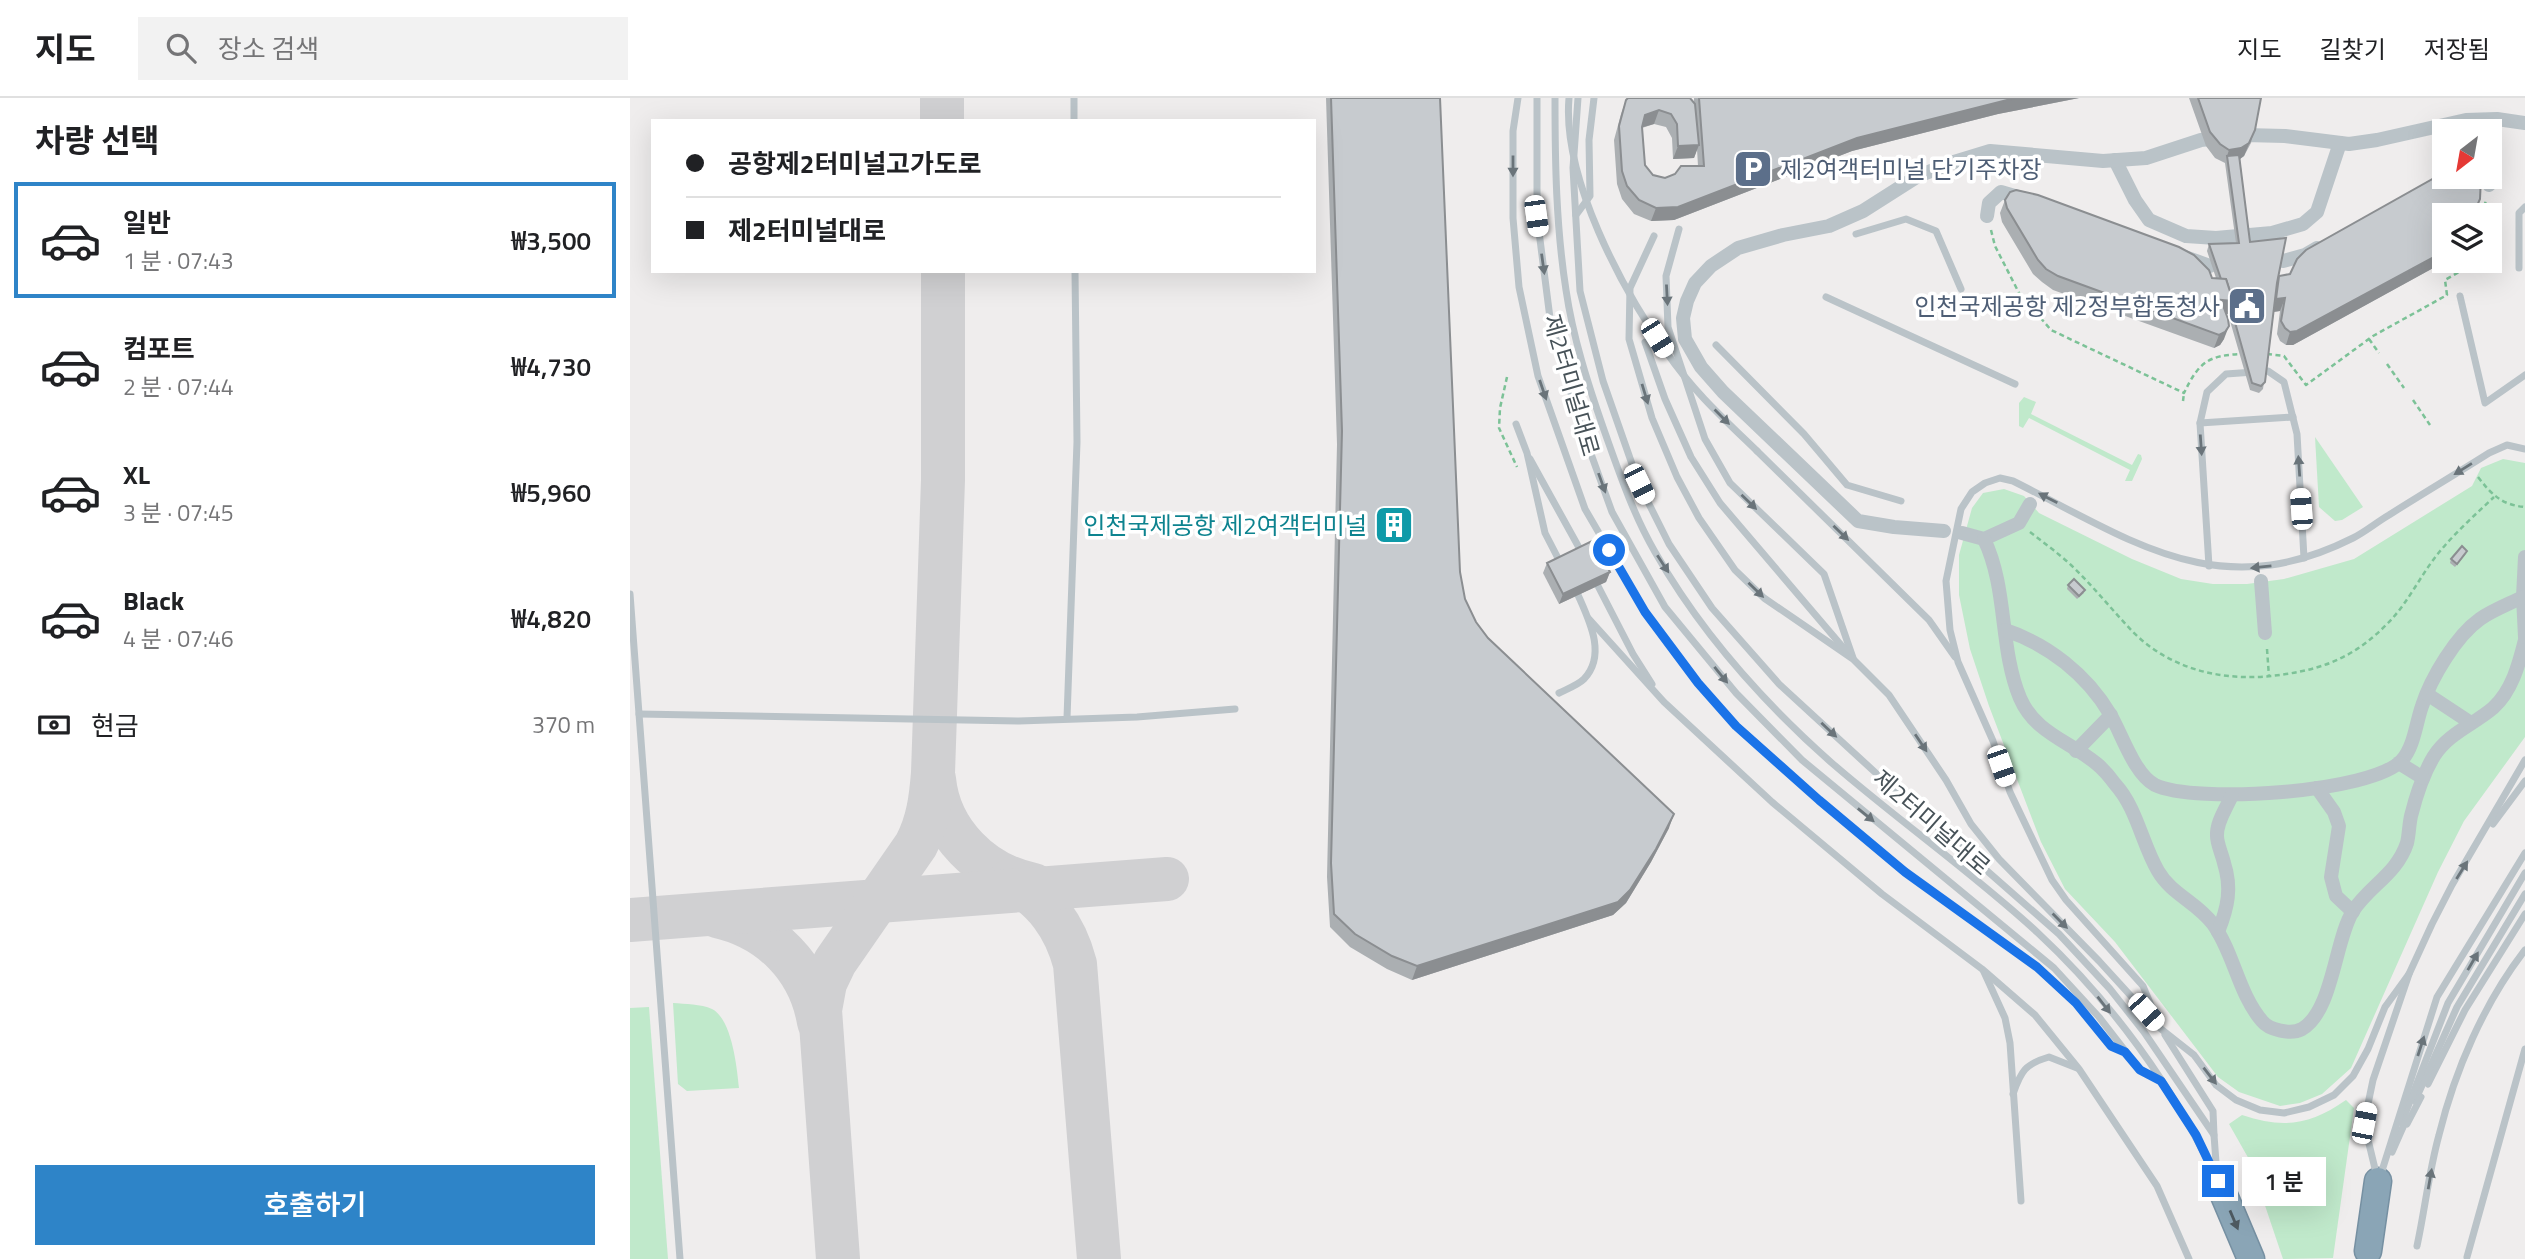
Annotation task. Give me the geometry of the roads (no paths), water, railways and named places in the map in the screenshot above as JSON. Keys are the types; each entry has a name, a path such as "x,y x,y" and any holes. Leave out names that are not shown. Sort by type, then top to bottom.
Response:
{"highway":[{"name":"제2터미널대로","path":"2218,1181 2251,1259"},
{"path":"2368,1251 2378,1181"}],"street":[{"path":"1944,531 1858,521 1723,392 1701,367 1685,339 1683,318 1686,301 1695,283 1711,265 1738,248 1783,234 1829,226 1863,211 1918,176 1990,151 2115,160 2146,158 2201,140 2245,135 2285,135 2340,143 2376,140 2466,120 2497,118 2525,123"},
{"path":"2115,160 2135,200 2149,220 2186,236 2236,236 2272,233 2304,224 2317,212 2340,143"},
{"path":"1987,216 1989,202 2001,192 2045,206"},
{"path":"2283,261 2305,255 2326,243"},
{"path":"2166,251 2210,265"},
{"path":"1962,533 1983,539 2019,523 2030,504"},
{"path":"1983,539 1993,559 1998,578 2014,679 2020,699 2035,723 2096,764 2125,797 2158,872 2171,887 2208,918 2218,932 2249,1000 2263,1023 2287,1032 2301,1029 2318,1012 2353,912 2390,874 2407,844 2411,817 2423,778 2436,753 2454,733 2494,707 2516,675 2525,638 2525,557"},
{"path":"2261,581 2265,633"},
{"path":"2005,629 2025,636 2056,655 2096,694 2111,715 2143,777 2154,785 2169,790 2232,795 2299,792 2346,783 2399,763 2407,754 2427,694 2449,653 2480,619 2523,597"},
{"path":"2427,694 2470,723"},
{"path":"2076,751 2111,715"},
{"path":"2399,763 2423,778"},
{"path":"2125,797 2143,777"},
{"path":"2317,788 2334,812 2339,826 2331,877 2336,896 2353,912"},
{"path":"2218,932 2227,910 2230,891 2216,837 2232,795"}],"lane":[{"path":"1074,98 1074,119"},
{"path":"1518,98 1513,131 1513,218 1519,287 1538,376 1585,509 1645,612 1698,683 1736,726 1905,872 2037,967 2076,1003 2111,1046 2125,1052"},
{"name":"제2터미널대로","path":"1537,98 1536,216 1550,318 1578,418 1612,512 1665,607 1736,693 1802,760 2054,968 2099,1017 2140,1070 2161,1081 2196,1135 2218,1181"},
{"path":"1555,98 1555,186 1566,290 1582,368 1626,491 1655,552 1698,618 1762,698 1833,764 2038,933 2089,985 2161,1081"},
{"path":"1569,98 1569,127 1585,197 1626,284 1667,354 1692,386 1929,620 1958,662 1993,741 2010,792 2052,880 2066,900 2143,986 2161,1029 2213,1111 2214,1135"},
{"name":"제2터미널대로","path":"1578,98 1573,168 1580,291 1603,381 1634,471 1668,544 1712,608 1779,684 2059,934 2110,989 2144,1032 2214,1135 2218,1181"},
{"path":"1575,216 1590,196 1589,140 1594,98"},
{"path":"2519,268 2519,213 2525,207"},
{"path":"1856,234 1906,219 1936,232 1961,289"},
{"path":"1679,229 1665,276 1668,327 1704,439 1730,484 1824,574 1853,659"},
{"path":"1654,236 1630,288 1629,339 1652,418 1677,477 1699,518 1735,570 1764,598 1853,659"},
{"path":"1067,718 1077,442 1075,273"},
{"path":"2460,296 2485,403 2525,375"},
{"path":"1826,297 2015,384"},
{"path":"1646,342 1665,399 1691,457 1720,503 1853,659 1889,695 1938,768 1971,824 1999,859 2161,1029 2194,1055 2216,1084 2236,1100 2260,1110 2284,1113 2309,1107 2334,1095 2353,1076 2368,1049 2385,1006 2409,974"},
{"path":"1716,345 1804,434 1847,485 1901,501"},
{"path":"2209,566 2200,423 2207,392 2226,374 2268,371 2284,382 2297,434 2304,558"},
{"path":"2200,423 2293,417"},
{"path":"1516,424 1527,453 1582,554"},
{"path":"1958,662 1946,606 1949,555 1961,509 1972,492 1985,483 2000,478 2013,481 2140,545 2179,559 2209,566 2250,568 2304,558 2355,537 2489,453 2507,445 2525,449"},
{"path":"1527,453 1545,533 1561,564"},
{"path":"1598,586 1633,654 1664,702"},
{"path":"630,594 680,1259"},
{"path":"1559,693 1583,680 1591,667 1596,646 1577,595"},
{"path":"1588,619 1664,702 1816,840 1982,968 2035,1015 2079,1069 2157,1186 2189,1259"},
{"path":"639,714 1019,721 1137,717 1235,709"},
{"path":"2378,1181 2364,1123 2373,1080 2409,974 2437,914 2525,760"},
{"path":"2480,841 2522,790 2525,781"},
{"path":"2378,1181 2437,997 2525,853"},
{"path":"2378,1181 2448,1003 2525,873"},
{"path":"2378,1181 2457,1007 2525,894"},
{"path":"2378,1181 2465,1010 2525,914"},
{"path":"2417,1246 2438,1136 2452,1087 2481,1020 2525,950"},
{"path":"1982,968 2005,1018 2010,1042 2021,1201"},
{"path":"2467,1257 2525,1049"},
{"path":"2012,1098 2021,1072 2034,1061 2049,1056 2079,1069"}],"place":[{"name":"제2여객터미널 단기주차장","path":"1753,169"},
{"name":"인천국제공항 제2정부합동청사","path":"2247,306"},
{"name":"인천국제공항 제2여객터미널","path":"1394,525"}]}
